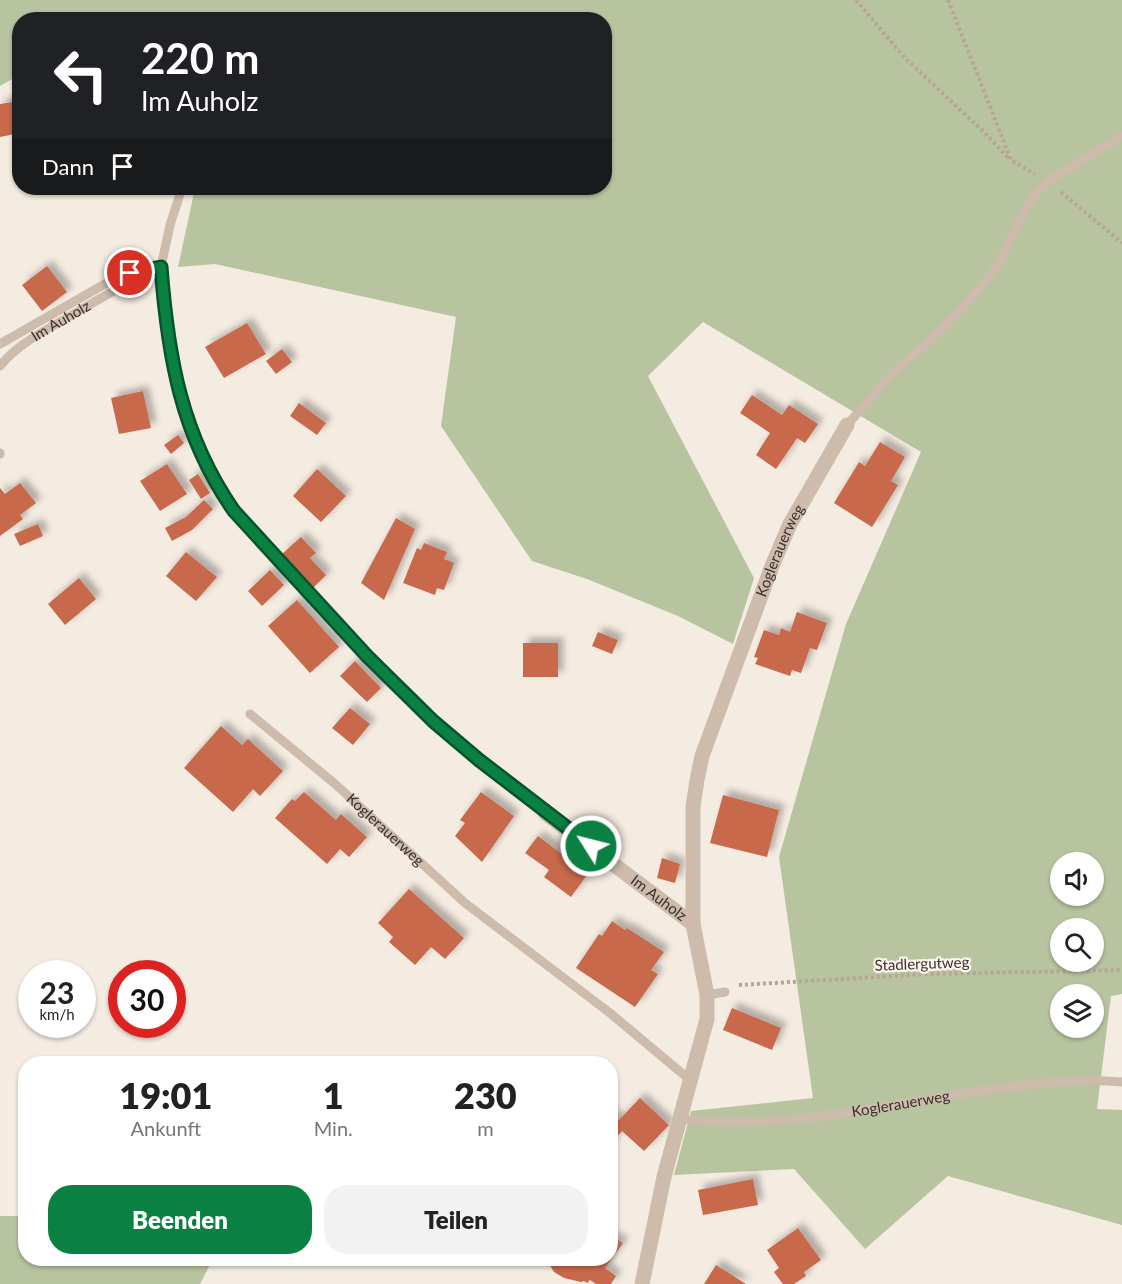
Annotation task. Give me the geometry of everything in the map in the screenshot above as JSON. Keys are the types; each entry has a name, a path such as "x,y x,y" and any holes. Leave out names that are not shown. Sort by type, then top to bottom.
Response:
{"street":[{"name":"Koglerauerweg","path":"642,1284 664,1177 707,1019 707,995 693,924 693,807 702,756 772,566 790,524 847,425"},
{"name":"Im Auholz","path":"545,813 693,924"}],"lane":[{"name":"Koglerauerweg","path":"847,425 891,374 945,326 987,280 999,264 1030,201 1048,182 1122,136"},
{"name":"Im Auholz","path":"180,195 170,225 161,267 165,321 182,403 191,431 220,492 234,511 410,700 545,813"},
{"name":"Im Auholz","path":"0,344 110,281 130,273 161,267"},
{"name":"Im Auholz","path":"0,366 14,351 60,322 129,282 161,267"},
{"name":"Koglerauerweg","path":"250,714 334,783 465,903 610,1013 690,1080"},
{"path":"707,995 725,992"},
{"name":"Koglerauerweg","path":"680,1119 779,1121 828,1116 1004,1088 1077,1081 1122,1082"}],"path":[{"path":"856,0 905,58 1011,160 1048,182 1122,243"},
{"path":"948,0 1011,160"},
{"name":"Stadlergutweg","path":"725,992 742,984 928,974 1122,970"}],"green space":[{"path":"0,0 1122,0 1122,994 1111,996 1097,1109 1122,1110 1122,1225 948,1176 865,1249 794,1169 674,1175 691,1111 813,1098 779,857 846,624 921,452 703,322 648,376 754,578 733,644 678,616 587,579 532,561 441,426 456,317 215,264 178,267 193,195 612,195 612,12 12,12 12,79 0,86"},
{"path":"0,1216 18,1216 18,1266 209,1266 200,1284 0,1284"}],"building":[{"path":"12,102 12,135 0,137 0,104"},
{"path":"47,266 67,292 42,311 22,285"},
{"path":"247,323 266,354 224,378 205,347"},
{"path":"282,349 292,362 276,374 266,361"},
{"path":"143,391 151,428 119,434 111,398"},
{"path":"752,395 782,415 789,405 818,424 805,443 797,438 776,469 756,455 770,433 740,413"},
{"path":"299,403 326,423 317,435 290,416"},
{"path":"178,435 184,443 171,454 164,445"},
{"path":"880,442 905,457 891,481 898,485 872,527 834,503 859,462 865,466"},
{"path":"167,464 187,494 160,511 140,481"},
{"path":"317,469 346,496 321,522 293,496"},
{"path":"198,474 210,493 201,499 189,480"},
{"path":"20,483 36,503 20,515 23,519 0,536 0,488 5,494"},
{"path":"204,500 213,509 192,530 172,541 165,528 186,517"},
{"path":"396,518 415,529 384,600 361,583"},
{"path":"38,524 43,536 20,546 14,534"},
{"path":"301,537 316,553 310,558 326,575 313,588 282,554"},
{"path":"424,543 447,552 444,559 454,563 444,590 437,588 435,595 403,583 417,548 421,550"},
{"path":"186,552 217,577 196,601 166,576"},
{"path":"270,570 284,585 262,606 248,591"},
{"path":"79,578 96,599 65,625 48,604"},
{"path":"297,600 339,647 310,673 268,626"},
{"path":"797,612 827,623 817,650 810,648 801,673 792,670 790,676 755,664 758,658 754,657 764,630 779,635 781,628 790,632"},
{"path":"598,632 618,640 612,654 592,646"},
{"path":"523,643 558,643 558,677 523,677"},
{"path":"355,661 381,688 367,702 340,676"},
{"path":"350,708 370,724 353,745 332,728"},
{"path":"221,726 242,745 248,739 283,771 260,796 253,789 233,812 184,768"},
{"path":"304,792 336,820 341,814 367,837 349,857 340,849 327,864 275,818 292,799 295,801"},
{"path":"481,792 514,816 482,862 455,836 465,823 460,820"},
{"path":"723,795 779,810 767,857 710,843"},
{"path":"538,836 572,859 580,848 594,859 587,870 589,872 571,897 544,877 549,870 525,853"},
{"path":"662,858 680,864 675,883 657,878"},
{"path":"409,889 464,938 445,959 431,947 415,965 389,942 393,937 378,923"},
{"path":"612,921 664,952 651,970 658,974 635,1007 576,968 599,934 602,936"},
{"path":"732,1008 781,1028 772,1050 723,1030"},
{"path":"640,1098 669,1125 644,1151 622,1131 618,1135 619,1120"},
{"path":"753,1179 758,1205 703,1215 698,1190"},
{"path":"798,1228 821,1260 804,1272 806,1276 794,1284 783,1284 774,1272 779,1268 767,1250"},
{"path":"618,1240 623,1243 618,1250"},
{"path":"716,1265 746,1284 704,1284"},
{"path":"550,1266 606,1266 605,1268 616,1276 611,1284 596,1284 590,1280 587,1283 564,1278 554,1272"}],"route":[{"path":"130,273 161,267 165,321 182,403 191,431 220,492 234,511 395,686 479,760 545,813 591,846"}]}
